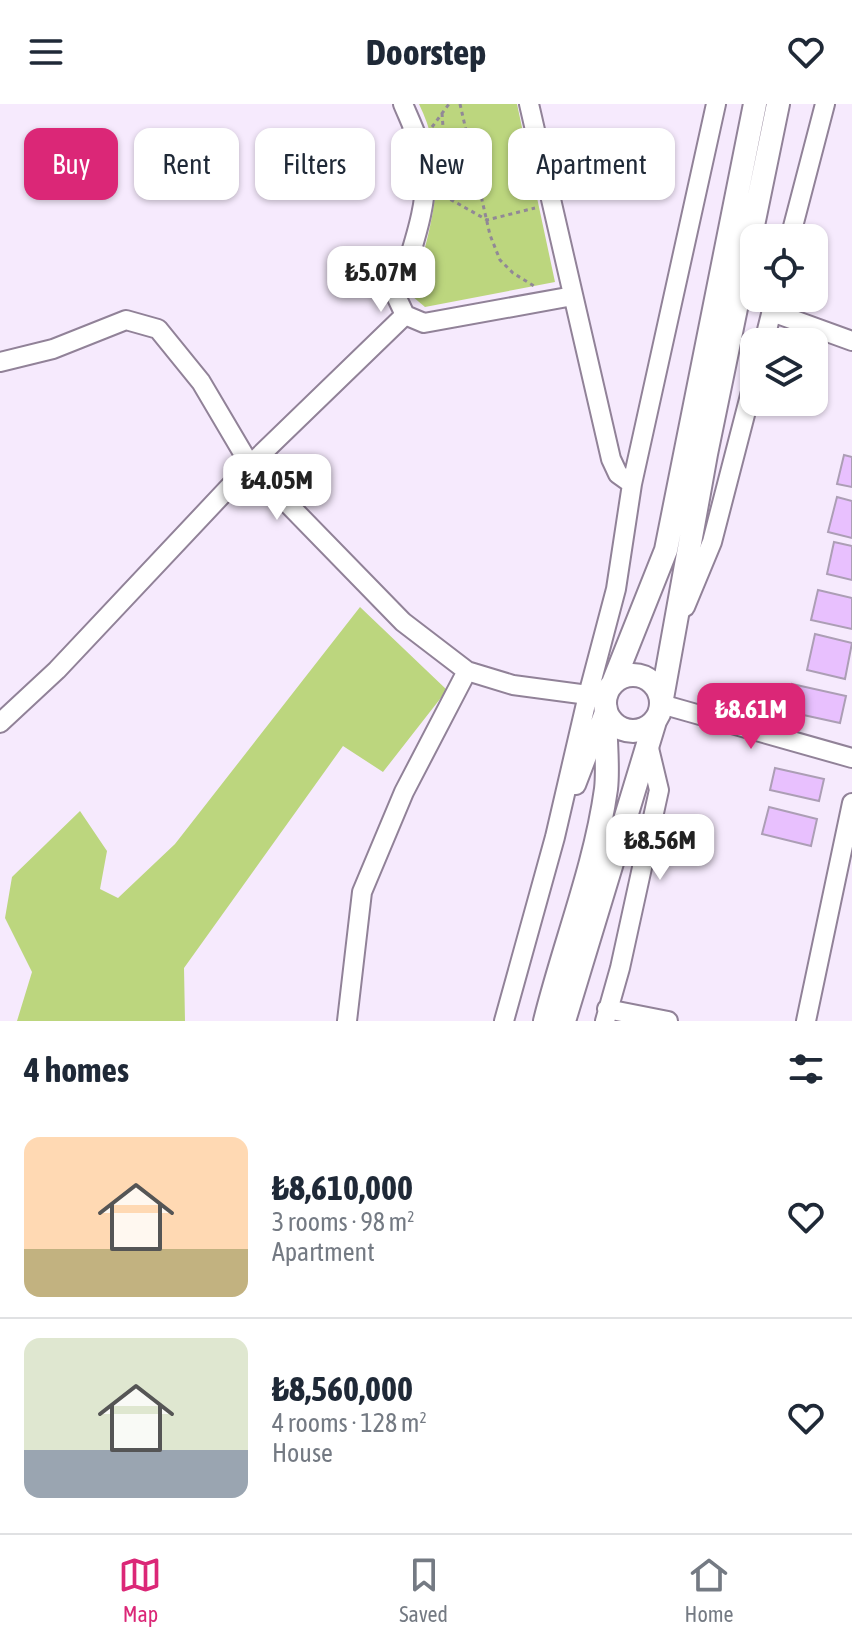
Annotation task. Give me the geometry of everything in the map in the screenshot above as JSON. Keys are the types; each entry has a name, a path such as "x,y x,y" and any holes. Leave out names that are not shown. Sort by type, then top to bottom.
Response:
{"street":[{"path":"403,104 413,128"},
{"path":"529,104 552,204 563,298 611,459 618,474 632,484"},
{"path":"545,1021 589,866 606,787 603,697 632,484 716,104"},
{"path":"504,1021 555,837 603,697 666,550 755,104"},
{"path":"564,1021 655,722 778,104"},
{"path":"794,224 825,104"},
{"path":"423,200 397,298 405,315 424,323 563,298"},
{"path":"788,312 852,341"},
{"path":"0,723 57,670 250,465 405,315"},
{"path":"0,362 53,349 126,320 158,329 201,382 250,465 403,622 467,671 513,685 603,697 630,675 649,679 660,694 655,722 659,790 620,968 606,1015 668,1021"},
{"path":"675,631 712,542 745,416"},
{"path":"616,589 603,697 615,724 631,731 655,722 852,758"},
{"path":"347,1021 362,892 404,792 467,671"},
{"path":"806,1021 852,803"}],"path":[{"path":"431,128 449,104"},
{"path":"460,104 487,220 500,260 513,273 563,298"},
{"path":"442,113 448,198 487,220 552,204"}],"green space":[{"path":"419,104 517,104 522,128 508,128 508,200 537,200 555,282 425,307 412,296 435,200 492,200 492,128 429,128"},
{"path":"360,607 447,690 383,772 343,746 184,968 185,1021 17,1021 32,972 5,918 12,877 80,811 107,851 100,889 118,898 175,844"}],"building":[{"path":"844,455 852,457 852,487 837,484"},
{"path":"837,497 852,501 852,538 828,532"},
{"path":"834,542 852,546 852,580 827,574"},
{"path":"818,590 852,598 852,629 811,620"},
{"path":"815,634 852,643 845,679 807,670"},
{"path":"792,684 846,696 840,723 785,711"},
{"path":"775,768 824,779 819,801 770,790"},
{"path":"769,807 817,819 811,846 762,834"}]}
